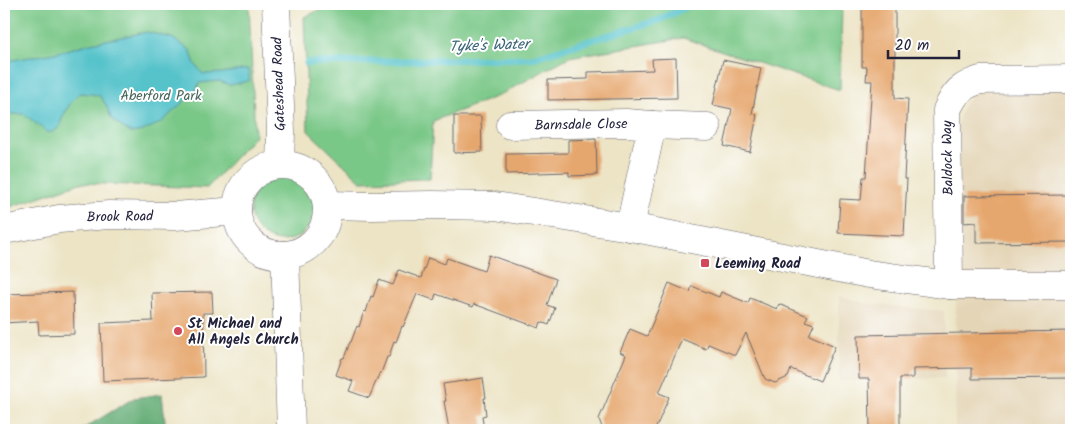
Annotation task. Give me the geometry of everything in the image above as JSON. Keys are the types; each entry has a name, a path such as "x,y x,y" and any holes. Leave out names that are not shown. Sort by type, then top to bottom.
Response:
{"street":[{"name":"Gateshead Road","path":"276,4 280,164"},
{"name":"Baldock Way","path":"949,285 947,110 952,99 958,90 980,80 1071,79"},
{"name":"Barnsdale Close","path":"510,125 626,123 707,127"},
{"path":"630,227 652,125"},
{"path":"280,164 293,165 306,171 317,180 324,191 328,205 327,219 321,233 312,244 299,252 285,255 273,254 262,250 252,243 244,234 239,223 237,211 239,197 245,185 254,174 266,167 280,164"},
{"path":"328,205 432,204 495,206 630,227 869,274 949,285 1071,285"},
{"name":"Brook Road","path":"4,230 59,219 109,215 175,216 237,211"},
{"path":"285,255 291,430"}],"shaded area":[{"path":"1071,88 1071,430 955,430 958,122 963,105 975,92"},
{"path":"839,296 864,303 944,311 945,378 839,381"}],"green space":[{"name":"Aberford Park","path":"4,4 249,4 255,136 207,188 80,183 4,209"},
{"path":"333,4 842,4 840,90 683,38 569,57 498,96 433,121 430,179 361,181 308,131 304,17"},
{"path":"276,177 288,177 305,186 312,197 314,209 312,221 305,232 288,241 276,241 264,236 255,227 250,215 250,203 255,191 264,182"},
{"path":"162,394 166,430 81,430 134,398"}],"water":[{"path":"147,32 172,38 190,50 195,64 203,74 249,69 249,81 230,85 219,81 199,83 196,90 162,122 143,131 131,133 111,118 100,96 92,94 79,93 70,104 59,127 53,132 47,132 24,114 4,115 4,60 55,53 91,43"}],"building":[{"path":"862,4 895,4 895,98 908,99 904,179 907,179 904,236 838,233 840,199 861,200 863,177 866,177 872,81 866,81 867,67 862,67"},
{"path":"676,58 677,98 548,100 548,80 588,79 588,72 653,70 652,59"},
{"path":"723,60 761,68 752,114 757,115 750,152 724,146 732,109 713,105"},
{"path":"454,116 481,116 482,152 454,153"},
{"path":"596,139 597,175 569,176 569,172 506,174 506,154 568,153 568,140"},
{"path":"1071,195 1071,242 976,243 976,222 964,223 964,196"},
{"path":"489,255 556,279 547,305 555,308 549,325 541,322 539,328 474,304 473,307 436,294 434,300 417,294 369,398 349,391 353,381 336,375 357,326 359,327 364,311 366,312 371,296 373,297 379,280 393,285 399,270 421,278 428,258 445,264 447,258 484,271"},
{"path":"669,283 690,292 692,286 719,297 721,292 748,303 750,298 777,309 779,304 808,316 805,321 814,324 809,335 835,346 820,381 791,369 788,377 775,383 765,379 746,333 735,355 708,344 706,349 682,339 659,393 669,397 655,430 603,430 599,419 626,355 620,352 630,329 647,336"},
{"path":"73,292 74,334 39,335 38,321 4,323 4,294"},
{"path":"212,292 213,313 203,313 204,377 103,381 101,323 153,321 152,293"},
{"path":"1071,331 1071,378 972,379 972,368 913,369 913,378 900,378 900,430 870,430 869,379 859,379 858,335"},
{"path":"483,378 486,398 484,398 486,415 482,416 484,430 449,430 443,384"}],"waterway":[{"name":"Tyke's Water","path":"307,63 532,58 659,20 692,4"}],"place":[{"name":"Leeming Road","path":"705,263"},
{"name":"St Michael and All Angels Church","path":"178,331"}]}
